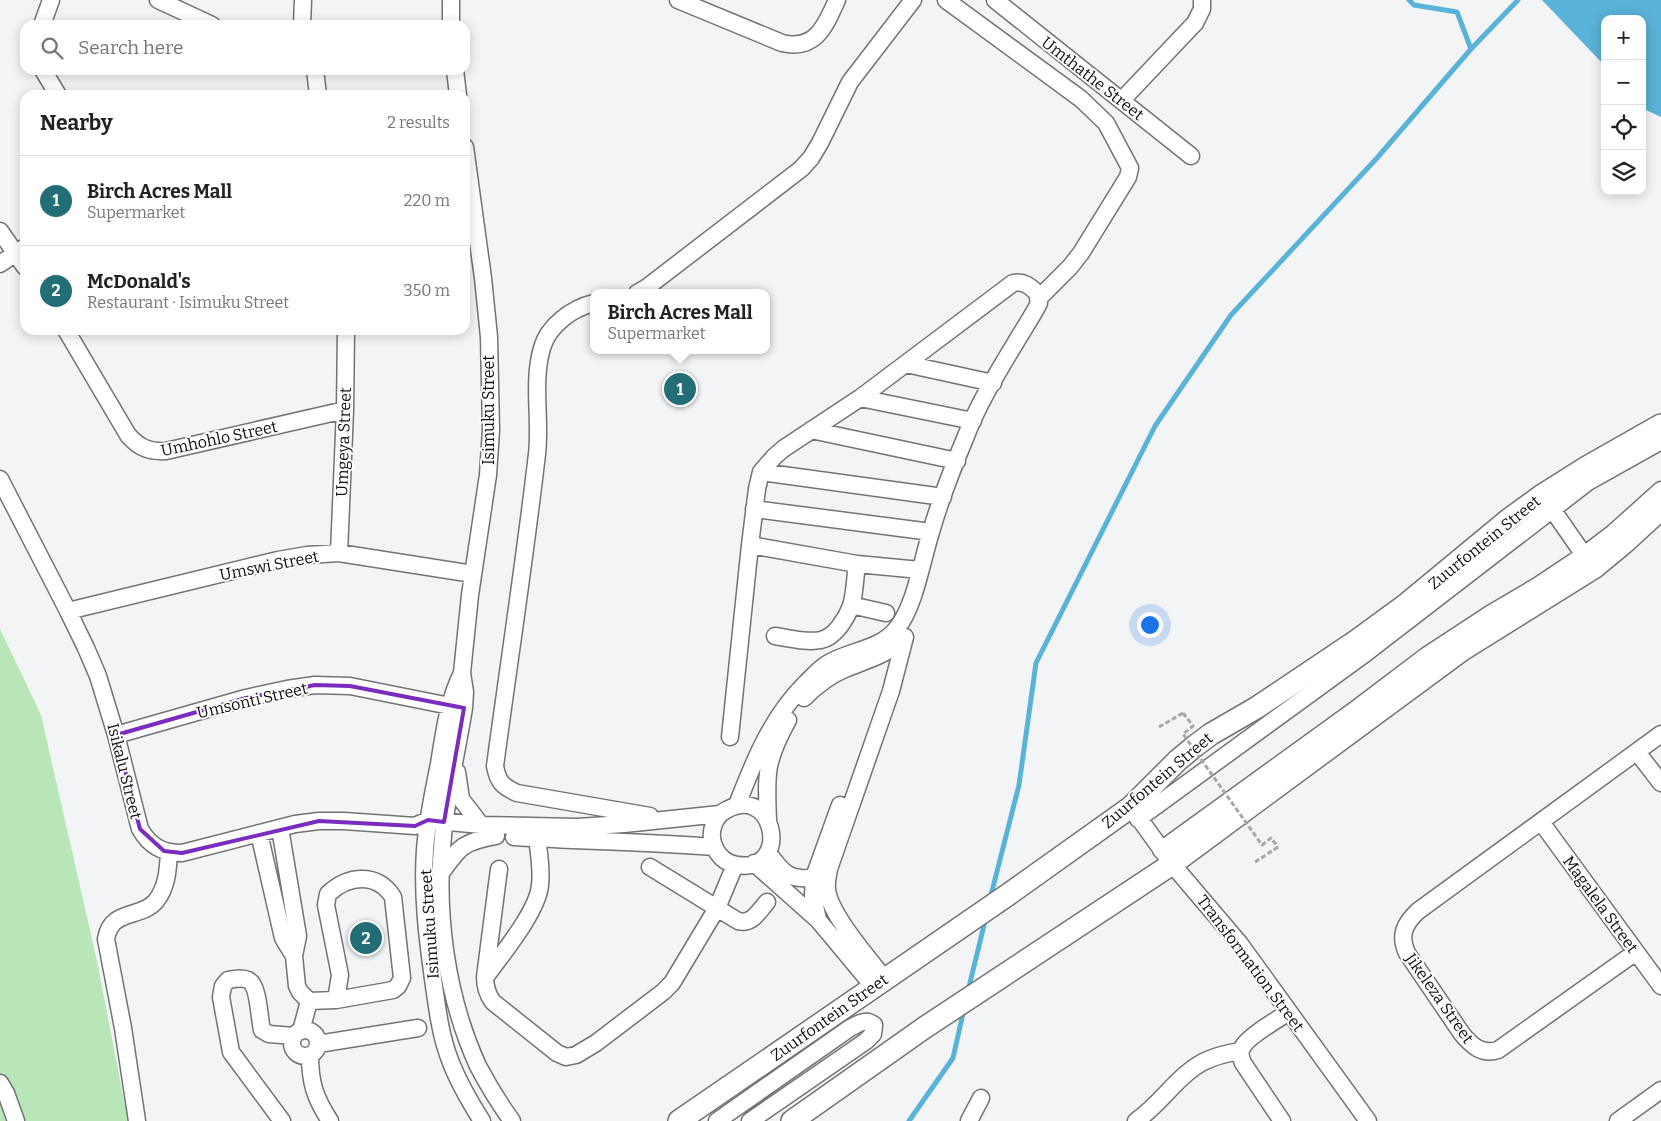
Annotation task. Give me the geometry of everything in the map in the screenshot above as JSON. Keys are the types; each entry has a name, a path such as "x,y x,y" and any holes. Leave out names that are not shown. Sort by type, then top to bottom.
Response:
{"main road":[{"name":"Zuurfontein Street","path":"679,1121 937,942 1135,813 1178,760 1211,734 1256,708 1369,632 1533,502 1661,424"},
{"path":"792,1121 924,1028 1029,958 1167,857 1462,650 1595,567 1618,549 1661,509"}],"street":[{"path":"44,20 51,0"},
{"path":"158,0 201,20"},
{"path":"302,20 303,0"},
{"path":"451,0 451,20"},
{"path":"688,2 782,43 792,45 811,42 818,35 837,0"},
{"path":"644,289 801,168 811,158 850,82 913,0"},
{"path":"946,0 1096,112 1106,123 1130,168 1128,177 1081,253 1070,267 1039,298"},
{"name":"Umthathe Street","path":"995,0 1191,156"},
{"path":"1122,100 1195,24 1202,9 1202,0"},
{"path":"46,75 55,90"},
{"path":"316,75 317,90"},
{"path":"456,75 457,90"},
{"name":"Isimuku Street","path":"470,183 489,337 491,430 488,475 473,574 462,673 454,690 457,707 456,759 431,828 440,874 440,894 447,956 454,995 463,1028 478,1066 494,1095 512,1121"},
{"path":"0,230 20,254"},
{"path":"0,264 20,257"},
{"path":"730,738 754,509 761,472 774,457 860,398 1013,283 1028,284 1038,292 1037,307 993,382 973,421 931,532 907,611 897,629 887,639 827,664 814,674 790,700 778,715 766,738 737,805"},
{"path":"590,304 581,306 558,323 542,347 538,376 538,449 495,766 501,783 517,793 672,819"},
{"name":"Umhohlo Street","path":"69,335 128,435 135,443 155,452 346,410"},
{"name":"Umgeya Street","path":"339,553 346,410 346,335"},
{"path":"906,364 993,382"},
{"path":"860,398 973,421"},
{"path":"811,430 957,461"},
{"path":"1135,813 1366,653 1588,482 1661,441"},
{"path":"761,472 944,497"},
{"name":"Isikalu Street","path":"0,479 68,611 98,676 116,735 140,829 153,846 169,852"},
{"path":"1167,857 1426,656 1584,555 1613,533 1661,490"},
{"path":"1552,508 1584,555"},
{"path":"754,509 931,532"},
{"path":"750,545 857,564 922,564 926,566 891,691 829,869 827,880 827,890 836,913 878,982"},
{"name":"Umswi Street","path":"68,611 278,560 306,555 339,553 473,574"},
{"path":"775,636 811,641 821,641 830,638 851,605 857,564"},
{"path":"851,605 886,613"},
{"path":"768,820 755,808 737,805 728,808 720,814 714,824 712,835 714,847 726,861 735,865 754,864 762,859 768,852 773,836 768,820 768,766 779,737 795,707 831,676 880,656 896,646 905,637"},
{"path":"818,920 813,896 814,876 887,681 887,668 880,656"},
{"name":"Umsonti Street","path":"116,735 246,698 315,685 350,686 457,707"},
{"name":"Isimuku Street","path":"457,707 431,828 424,898 442,1034 450,1060 464,1092 482,1121"},
{"name":"Jikeleza Street","path":"1636,952 1498,1050 1485,1052 1473,1046 1462,1034 1407,953 1402,933 1418,911 1661,734"},
{"path":"1637,752 1661,783"},
{"path":"456,759 461,799 481,825"},
{"name":"Transformation Street","path":"1135,813 1167,857 1240,944 1368,1121"},
{"path":"431,828 481,825 577,827 720,814"},
{"path":"137,1121 123,1028 106,939 107,932 116,920 150,906 155,902 167,878 169,852 182,853 280,828 319,821 344,821 431,828 496,836 714,847"},
{"name":"Magalela Street","path":"1541,822 1661,986"},
{"path":"280,828 298,936 294,956 297,986 309,1001 336,1000 363,996 393,990 398,986 402,978 393,896 387,888 376,880 365,878 344,882 328,894 326,905 340,975 336,1000"},
{"path":"259,833 283,938 294,956"},
{"path":"440,874 463,846 477,840 496,836"},
{"path":"485,977 522,926 537,898 540,886 537,838"},
{"path":"768,852 780,869 788,875 800,879 814,876"},
{"path":"754,864 818,920 878,982"},
{"path":"499,869 485,977 487,994 493,1002 557,1053 566,1057 576,1055 596,1043 663,992 679,973 717,908 735,865"},
{"path":"650,867 744,923 751,920 766,902"},
{"path":"340,975 363,996"},
{"path":"282,1121 231,1052 221,997 223,986 228,980 241,978 249,980 255,987 262,1030 269,1034 298,1033 305,1030 313,1032 318,1039 314,1049 312,1081 315,1094 330,1121"},
{"path":"309,1001 298,1033 292,1044 297,1052 305,1056 314,1049 418,1028"},
{"path":"1136,1121 1157,1104 1188,1072 1203,1062 1222,1054 1240,1051 1248,1041 1289,1012"},
{"path":"717,1121 850,1028 867,1021 874,1025 873,1034 866,1041 750,1121"},
{"path":"1240,1051 1243,1063 1280,1120"},
{"path":"0,1083 6,1093 16,1121"},
{"path":"1618,1121 1661,1090"},
{"path":"969,1121 981,1098"}],"path":[{"path":"1159,727 1183,713 1192,726 1183,734 1262,845 1271,838 1278,847 1255,862"}],"highlighted area":[{"path":"315,685 350,686 464,708 444,822 428,820 415,826 319,821 182,853 164,851 140,829 116,735 246,698"}],"green space":[{"path":"0,629 41,715 97,961 128,1121 0,1121"}],"water":[{"path":"1542,0 1661,0 1661,117 1646,110 1646,15 1601,15 1601,62"}],"waterway":[{"path":"990,899 1019,785 1036,663 1155,426 1231,315 1377,158 1471,49 1457,12 1414,5 1409,0"},
{"path":"1471,49 1518,0"},
{"path":"968,991 986,917"},
{"path":"909,1121 953,1058 964,1009"}],"place":[{"name":"Birch Acres Mall","path":"680,389"},
{"name":"McDonald's","path":"366,938"}]}
